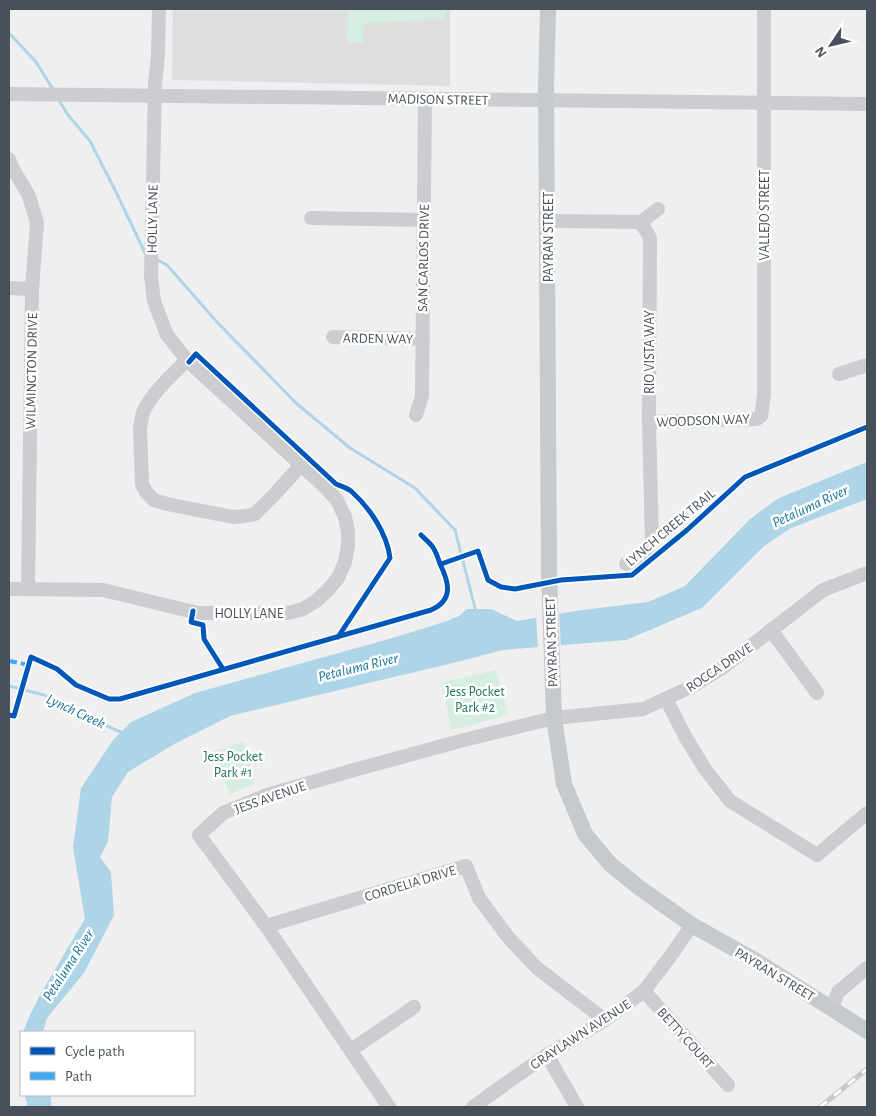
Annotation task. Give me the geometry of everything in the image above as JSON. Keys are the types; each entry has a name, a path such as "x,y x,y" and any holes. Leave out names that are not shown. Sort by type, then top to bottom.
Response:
{"main road":[{"name":"PAYRAN STREET","path":"548,9 548,574 554,718 564,784 585,834 610,864 641,889 692,925 758,962 867,1031"}],"street":[{"name":"HOLLY LANE","path":"9,589 103,590 198,613 288,613 303,609 316,601 338,578 345,562 348,531 345,517 337,500 187,360 167,335 154,301 151,276 159,9"},
{"name":"VALLEJO STREET","path":"757,419 761,416 764,395 764,9"},
{"name":"MADISON STREET","path":"9,94 867,104"},
{"name":"SAN CARLOS DRIVE","path":"416,415 422,396 425,99"},
{"name":"WILMINGTON DRIVE","path":"9,159 29,196 37,223 32,289 28,589"},
{"path":"548,221 642,222 658,209"},
{"path":"311,218 424,220"},
{"name":"RIO VISTA WAY","path":"626,564 641,556 652,542 649,422 650,238 642,222"},
{"path":"9,288 32,289"},
{"name":"ARDEN WAY","path":"332,337 422,339"},
{"path":"187,360 156,393 144,410 141,420 142,484 146,492 154,500 233,517 255,514 301,465"},
{"path":"839,374 867,365"},
{"name":"WOODSON WAY","path":"649,422 757,419"},
{"name":"ROCCA DRIVE","path":"554,718 642,708 666,699 693,686 725,666 822,590 867,573"},
{"path":"771,630 817,693"},
{"path":"666,699 686,738 705,769 730,801 817,855 867,813"},
{"name":"JESS AVENUE","path":"389,1107 266,926 199,835 223,814 267,795 464,740 554,718"},
{"name":"CORDELIA DRIVE","path":"266,926 466,866 479,898 508,937 537,968 605,1020"},
{"name":"GRAYLAWN AVENUE","path":"473,1107 547,1055 605,1020 644,991 692,925"},
{"path":"832,1008 838,992 867,968"},
{"name":"BETTY COURT","path":"644,991 728,1085"},
{"path":"351,1050 414,1007"},
{"path":"547,1055 577,1107"}],"shaded area":[{"path":"173,9 450,9 450,86 172,80"}],"green space":[{"path":"348,9 445,9 445,19 364,23 363,42 347,43"},
{"name":"Jess Pocket Park #2","path":"496,670 508,715 452,730 441,683"},
{"name":"Jess Pocket Park #1","path":"244,742 255,784 230,794 210,753"}],"water":[{"name":"Petaluma River","path":"867,462 867,499 791,528 763,547 702,608 626,640 503,650 230,716 176,743 128,772 112,797 108,842 100,857 111,872 114,915 84,973 47,1018 43,1031 23,1031 41,993 85,919 73,847 81,788 113,740 131,722 195,693 396,637 447,621 459,616 467,609 491,609 517,621 575,611 648,602 685,586 750,519 779,498"},
{"path":"25,1096 51,1096 51,1107 26,1107"}],"pier":[{"path":"559,611 561,648 538,649 536,615"}],"waterway":[{"path":"9,33 36,62 54,91"},
{"path":"58,99 68,115 90,141 145,253 148,255"},
{"path":"156,259 167,265 216,321 296,403 350,448 415,488 455,530 476,612"},
{"name":"Lynch Creek","path":"9,686 44,695 123,733"}],"railway":[{"path":"820,1107 867,1069"}],"marked path":[{"path":"9,661 29,665"}],"cycle path":[{"path":"189,362 196,354 336,484 351,491 364,505 381,530 390,558 338,637"},
{"name":"LYNCH CREEK TRAIL","path":"441,564 478,551 488,580 501,587 515,589 561,580 632,575 687,530 745,477 867,427"},
{"path":"9,715 14,716 31,657 57,669 76,685 109,699 120,699 431,610 443,601 448,590 446,577 435,550 421,535"},
{"path":"193,611 191,622 203,625 204,639 223,669"}]}
